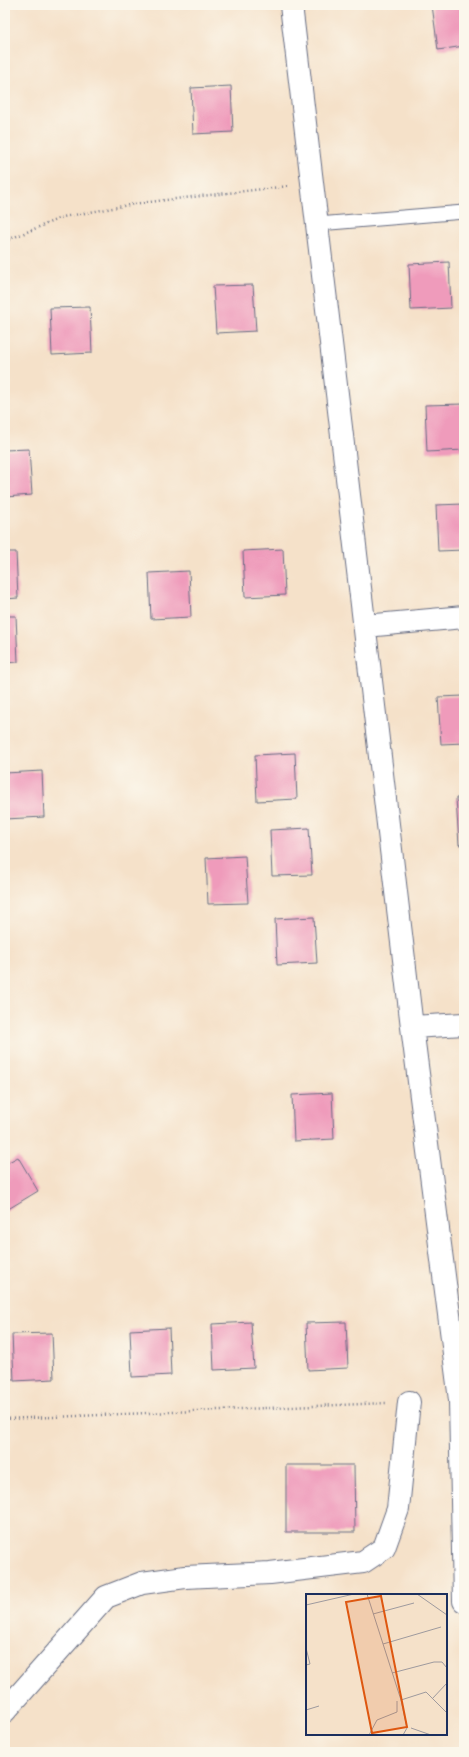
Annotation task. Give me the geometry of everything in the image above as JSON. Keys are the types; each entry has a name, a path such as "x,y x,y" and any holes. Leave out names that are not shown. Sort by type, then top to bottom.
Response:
{"street":[{"path":"291,5 314,183 412,1027 462,1400 464,1601"},
{"path":"365,626 464,617"},
{"path":"412,1027 464,1024"},
{"path":"5,1711 106,1597 142,1584 185,1577 270,1573 363,1562 384,1548 398,1509 410,1402"}],"lane":[{"path":"318,224 464,212"}],"path":[{"path":"5,241 63,217 140,203 314,183"},
{"path":"5,1419 410,1402"}],"building":[{"path":"432,5 464,5 464,46 438,50"},
{"path":"231,86 233,132 193,134 191,88"},
{"path":"449,262 451,308 411,310 409,264"},
{"path":"253,285 256,331 216,333 213,286"},
{"path":"90,307 92,353 52,355 50,308"},
{"path":"464,404 464,450 427,452 425,405"},
{"path":"29,449 32,495 5,497 5,450"},
{"path":"464,504 464,550 438,551 436,505"},
{"path":"283,549 285,595 245,597 243,551"},
{"path":"5,552 16,552 18,598 5,599"},
{"path":"189,571 191,617 151,619 149,573"},
{"path":"5,616 16,616 18,662 5,663"},
{"path":"464,696 464,743 441,744 438,697"},
{"path":"295,753 297,799 257,801 255,755"},
{"path":"42,771 44,817 5,819 5,773"},
{"path":"456,798 464,798 464,844 459,845"},
{"path":"309,828 312,875 272,876 270,830"},
{"path":"245,856 248,903 208,904 206,858"},
{"path":"314,917 317,963 277,965 275,919"},
{"path":"332,1093 334,1139 294,1141 292,1095"},
{"path":"18,1157 38,1191 5,1211 5,1164"},
{"path":"251,1322 254,1368 214,1370 212,1324"},
{"path":"346,1322 348,1368 308,1370 306,1323"},
{"path":"169,1328 171,1375 132,1377 130,1330"},
{"path":"52,1333 54,1379 14,1381 12,1334"},
{"path":"286,1465 354,1465 355,1532 286,1532"}]}
